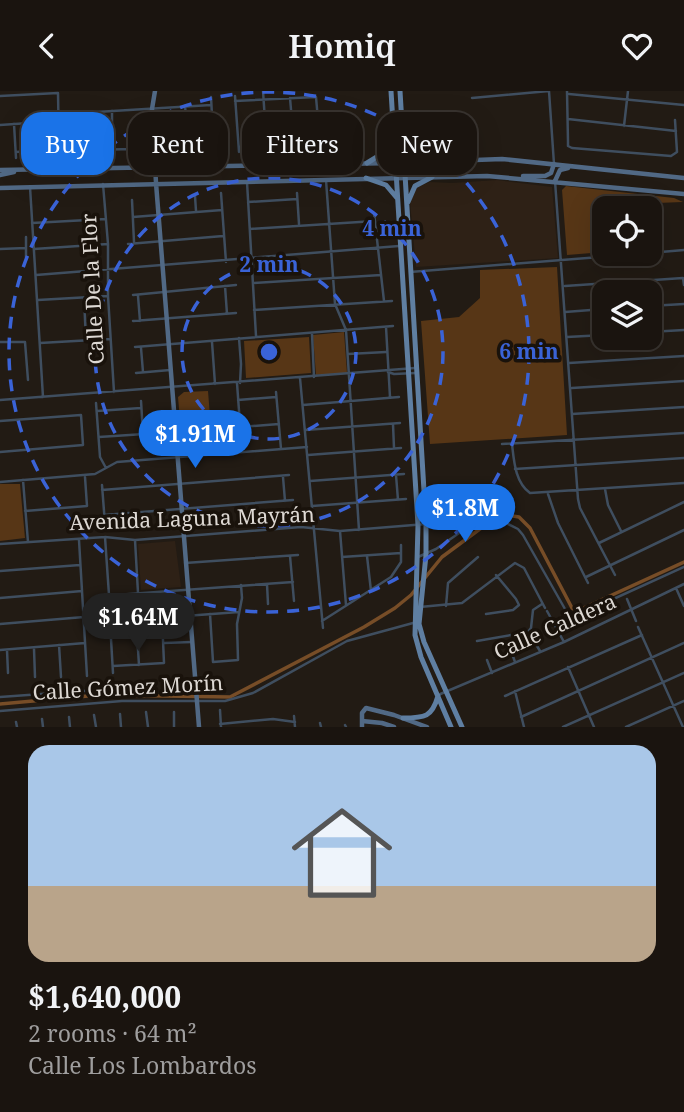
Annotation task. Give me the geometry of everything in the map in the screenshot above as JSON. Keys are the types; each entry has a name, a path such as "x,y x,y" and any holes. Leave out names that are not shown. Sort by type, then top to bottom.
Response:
{"main road":[{"path":"152,112 155,91"},
{"path":"395,112 396,92"},
{"path":"396,92 399,112"},
{"path":"367,163 377,157"},
{"path":"477,159 496,158 682,177"},
{"path":"363,163 377,163"},
{"path":"0,188 395,177 545,176 551,173 554,164"},
{"path":"555,181 558,172 564,167 614,170"},
{"path":"0,173 18,170 128,168"},
{"path":"156,175 199,727"},
{"path":"498,176 684,194"},
{"path":"395,177 418,525 416,592 421,632 462,727"},
{"path":"405,177 426,524 423,583 414,622 418,648 451,727"},
{"path":"407,205 415,186 432,177"},
{"path":"366,178 386,185 397,199"},
{"path":"400,246 406,269 410,272"},
{"path":"403,718 428,715 434,708 438,695"},
{"path":"394,715 393,727 362,724 363,711 366,708 394,715 427,727"}],"street":[{"path":"262,91 264,112"},
{"path":"487,91 487,96"},
{"path":"472,98 549,91 554,164"},
{"path":"624,126 628,91"},
{"path":"0,96 58,92 59,112"},
{"path":"675,120 675,155 572,148 568,146 567,93 684,105"},
{"path":"211,97 212,112"},
{"path":"242,149 239,149 235,99 316,97 317,112"},
{"path":"290,98 291,112"},
{"path":"86,112 211,105"},
{"path":"185,106 186,112"},
{"path":"567,119 676,131"},
{"path":"0,125 21,123"},
{"path":"13,124 16,158"},
{"path":"16,152 21,152"},
{"path":"326,180 335,304 345,330 348,354 359,530"},
{"path":"555,181 576,491 580,508 615,575"},
{"path":"247,182 256,336"},
{"name":"Calle De la Flor","path":"103,184 110,271 108,296 114,392"},
{"path":"30,187 43,397"},
{"path":"221,193 226,262"},
{"path":"297,193 299,226"},
{"path":"195,195 196,211"},
{"path":"248,202 297,199"},
{"path":"132,200 134,243"},
{"path":"133,217 222,210"},
{"path":"374,213 384,301"},
{"path":"32,223 106,219"},
{"path":"250,229 375,221"},
{"path":"128,243 223,236"},
{"path":"26,237 26,258"},
{"path":"34,249 108,244"},
{"path":"36,275 226,262 400,246"},
{"path":"0,249 26,248"},
{"path":"662,252 684,250"},
{"path":"410,272 592,257"},
{"path":"253,283 381,275"},
{"path":"564,286 683,278 684,285"},
{"path":"139,321 135,295 236,285"},
{"path":"225,286 227,314"},
{"path":"37,300 108,296"},
{"path":"84,297 86,340"},
{"path":"254,310 392,301"},
{"path":"662,305 684,304"},
{"path":"565,312 592,310"},
{"path":"133,321 236,313"},
{"path":"135,347 393,326"},
{"path":"386,327 390,398"},
{"path":"662,331 684,330"},
{"path":"312,333 314,377"},
{"path":"567,337 592,336"},
{"path":"239,337 242,363 238,400 242,453"},
{"path":"40,343 110,339"},
{"path":"0,342 25,342 28,380"},
{"path":"212,342 215,384"},
{"path":"141,347 143,372"},
{"path":"348,354 387,352"},
{"path":"569,363 684,356"},
{"path":"136,373 170,370"},
{"path":"0,401 416,370"},
{"path":"300,378 323,628"},
{"path":"571,389 684,381"},
{"path":"238,400 276,395 281,449"},
{"path":"303,405 398,397"},
{"path":"141,401 143,434"},
{"path":"96,403 100,457 106,468"},
{"path":"572,414 684,407"},
{"path":"97,411 141,408"},
{"path":"0,421 80,415 83,445 0,452"},
{"path":"393,423 394,449"},
{"path":"305,430 400,423"},
{"path":"240,427 279,424"},
{"path":"99,437 175,432"},
{"path":"502,444 684,433"},
{"path":"512,444 515,469 526,491 533,493 684,483"},
{"path":"0,482 85,476 117,463 307,447"},
{"path":"308,455 401,448"},
{"path":"515,469 684,458"},
{"path":"396,474 398,499"},
{"path":"310,481 404,474"},
{"path":"105,524 102,487 289,475"},
{"path":"25,511 87,506 85,476"},
{"path":"283,476 285,501"},
{"path":"23,480 28,542"},
{"path":"605,489 608,505 622,531"},
{"path":"548,493 558,523 589,583"},
{"path":"312,506 405,499"},
{"path":"104,515 293,501"},
{"path":"599,543 684,502"},
{"path":"418,557 426,555 491,511 523,535 565,609 574,616 684,567"},
{"name":"Avenida Laguna Mayrán","path":"0,544 105,537 135,540 314,528 340,531 426,524"},
{"path":"586,577 684,530"},
{"path":"340,531 346,606"},
{"path":"105,537 108,596"},
{"path":"79,539 88,676"},
{"path":"135,540 138,593"},
{"path":"322,621 394,574 401,562 401,545"},
{"path":"342,557 401,553"},
{"path":"185,563 298,555"},
{"path":"290,556 294,601"},
{"path":"367,556 371,591"},
{"path":"446,606 448,583 478,558"},
{"path":"418,608 462,603 513,563 520,564 564,642"},
{"path":"0,571 80,565"},
{"path":"486,614 513,610 519,605 496,575"},
{"path":"102,596 293,582"},
{"path":"267,583 268,604"},
{"name":"Calle Caldera","path":"438,695 564,642 684,584"},
{"path":"210,614 213,662 239,660 237,624 243,598 241,585"},
{"path":"676,588 684,606"},
{"path":"0,598 82,591"},
{"path":"627,599 636,621"},
{"path":"477,641 528,632 533,610 545,608"},
{"path":"104,622 239,612"},
{"path":"0,624 84,617"},
{"path":"113,666 164,663 162,618"},
{"path":"136,619 139,665"},
{"path":"110,622 113,673"},
{"name":"Calle Gómez Morín","path":"0,711 122,701 225,701 253,693 333,648 369,634 414,622"},
{"path":"638,627 684,727"},
{"path":"505,696 642,635"},
{"path":"534,641 540,651"},
{"path":"164,643 191,642"},
{"path":"0,650 85,643"},
{"path":"521,717 684,643"},
{"path":"59,645 61,677"},
{"path":"33,647 35,677"},
{"path":"510,648 515,662"},
{"path":"7,650 8,673"},
{"path":"487,660 492,673"},
{"path":"569,667 594,727"},
{"path":"563,727 684,673"},
{"name":"Calle Gómez Morín","path":"0,697 97,691"},
{"path":"515,691 524,727"},
{"path":"626,727 684,701"},
{"path":"220,710 220,725 273,719 295,725 294,716"},
{"path":"146,712 148,727"},
{"path":"168,727 174,727 174,712"},
{"path":"120,714 121,727"},
{"path":"94,715 96,727"},
{"path":"69,717 70,727"},
{"path":"42,719 43,727"}],"shaded area":[{"path":"497,180 552,187 558,258 416,267 410,202 417,187 430,182"},
{"path":"566,186 656,196 592,196 592,253 567,255 562,190"},
{"path":"662,197 674,198 683,202 662,203"},
{"path":"557,267 567,435 430,444 421,321 459,317 480,298 480,270"},
{"path":"344,332 347,373 316,375 313,335"},
{"path":"309,337 311,373 246,378 244,341"},
{"path":"208,391 211,429 181,432 178,397 184,392"},
{"path":"0,484 20,484 25,538 0,541"},
{"path":"175,541 181,587 141,590 138,544"}],"waterway":[{"path":"0,704 99,695 230,697 395,608 411,595 442,557 488,523 506,515 519,517 530,528 572,608 577,611 684,562"}]}
